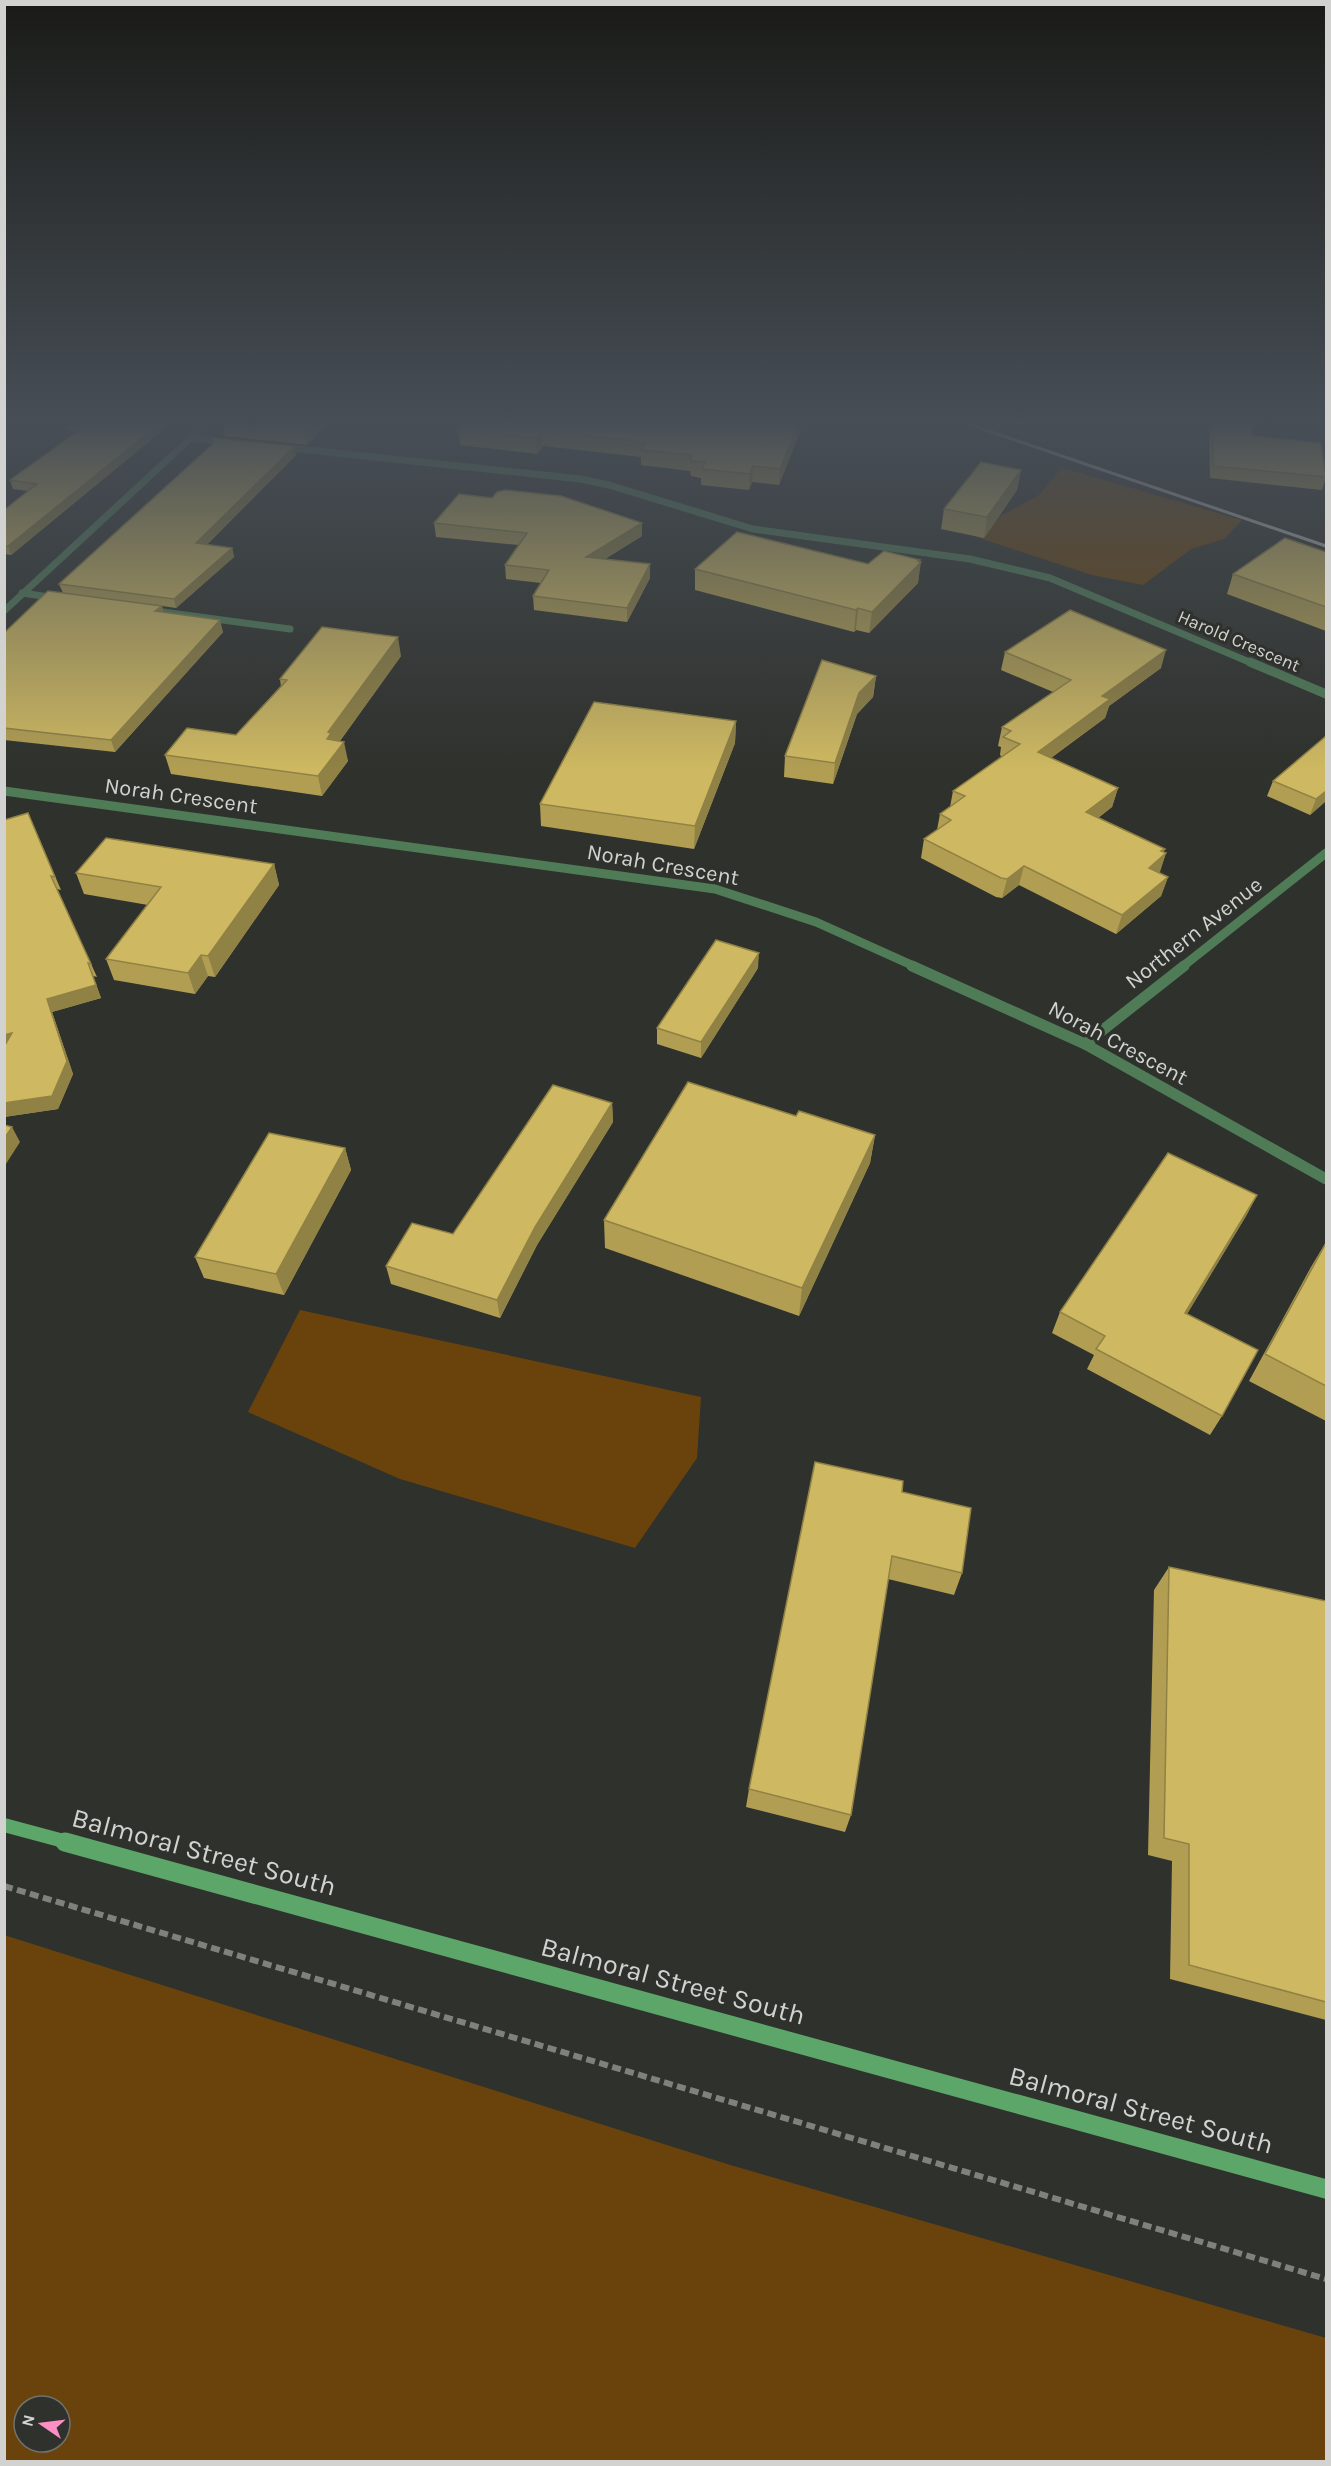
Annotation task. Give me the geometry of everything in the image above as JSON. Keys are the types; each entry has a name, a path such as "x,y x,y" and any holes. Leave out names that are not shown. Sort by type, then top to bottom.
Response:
{"main road":[{"name":"Balmoral Street South","path":"4,1825 1326,2189"}],"street":[{"path":"4,611 80,539"},
{"name":"Harold Crescent","path":"826,539 970,559 1050,578 1326,694"},
{"path":"22,593 69,600"},
{"path":"138,609 290,629"},
{"name":"Norah Crescent","path":"4,791 716,889 816,922 1085,1044 1326,1179"},
{"name":"Northern Avenue","path":"1085,1044 1326,854"}],"path":[{"path":"4,1886 1326,2279"}],"shaded area":[{"path":"982,539 1224,539 1191,549 1143,585 1092,575"},
{"path":"300,1310 701,1397 697,1458 635,1548 400,1479 248,1412"},
{"path":"4,1935 727,2164 1326,2338 1326,2461 5,2461"}],"building":[{"path":"4,539 17,539 8,546 4,546"},
{"path":"108,539 200,539 196,543 232,548 174,599 59,584"},
{"path":"523,539 616,539 586,557 650,564 627,608 533,596 549,570 505,565"},
{"path":"729,539 766,539 868,564 884,551 921,562 872,612 858,608 856,610 695,569"},
{"path":"1283,539 1326,552 1326,607 1233,574"},
{"path":"48,591 162,606 155,611 220,620 111,740 4,728 4,633"},
{"path":"1070,610 1166,650 1102,696 1110,699 1038,752 1118,788 1086,812 1165,849 1161,851 1166,853 1149,868 1168,877 1122,915 1024,866 1007,879 1001,878 924,839 951,820 940,814 965,796 953,791 1020,744 1003,737 1011,731 1002,727 1071,680 1005,652"},
{"path":"322,627 398,637 328,732 331,733 327,739 344,742 318,776 165,755 187,728 236,735 287,680 280,679"},
{"path":"822,660 876,676 859,693 835,763 785,756"},
{"path":"594,702 736,721 695,826 540,804"},
{"path":"1326,736 1326,791 1316,799 1273,781"},
{"path":"28,813 55,877 51,876 91,964 88,963 96,985 47,999 67,1061 52,1096 4,1103 4,1047 12,1033 4,1035 4,820"},
{"path":"106,838 274,864 208,956 201,955 188,973 106,959 161,887 76,873"},
{"path":"716,940 759,953 701,1042 657,1028"},
{"path":"688,1082 796,1116 799,1111 875,1135 802,1288 604,1220"},
{"path":"553,1085 612,1103 535,1227 497,1300 386,1266 412,1223 453,1234"},
{"path":"4,1125 12,1127 4,1139"},
{"path":"269,1133 345,1148 276,1274 195,1257"},
{"path":"1168,1153 1257,1195 1185,1313 1258,1350 1222,1416 1096,1349 1105,1336 1060,1312"},
{"path":"1326,1243 1326,1386 1265,1354"},
{"path":"815,1462 903,1481 902,1492 971,1508 962,1573 892,1556 851,1815 749,1789"},
{"path":"1169,1567 1326,1601 1326,2002 1189,1965 1189,1844 1164,1838"}],"railway":[{"path":"1306,539 1326,546"}]}
